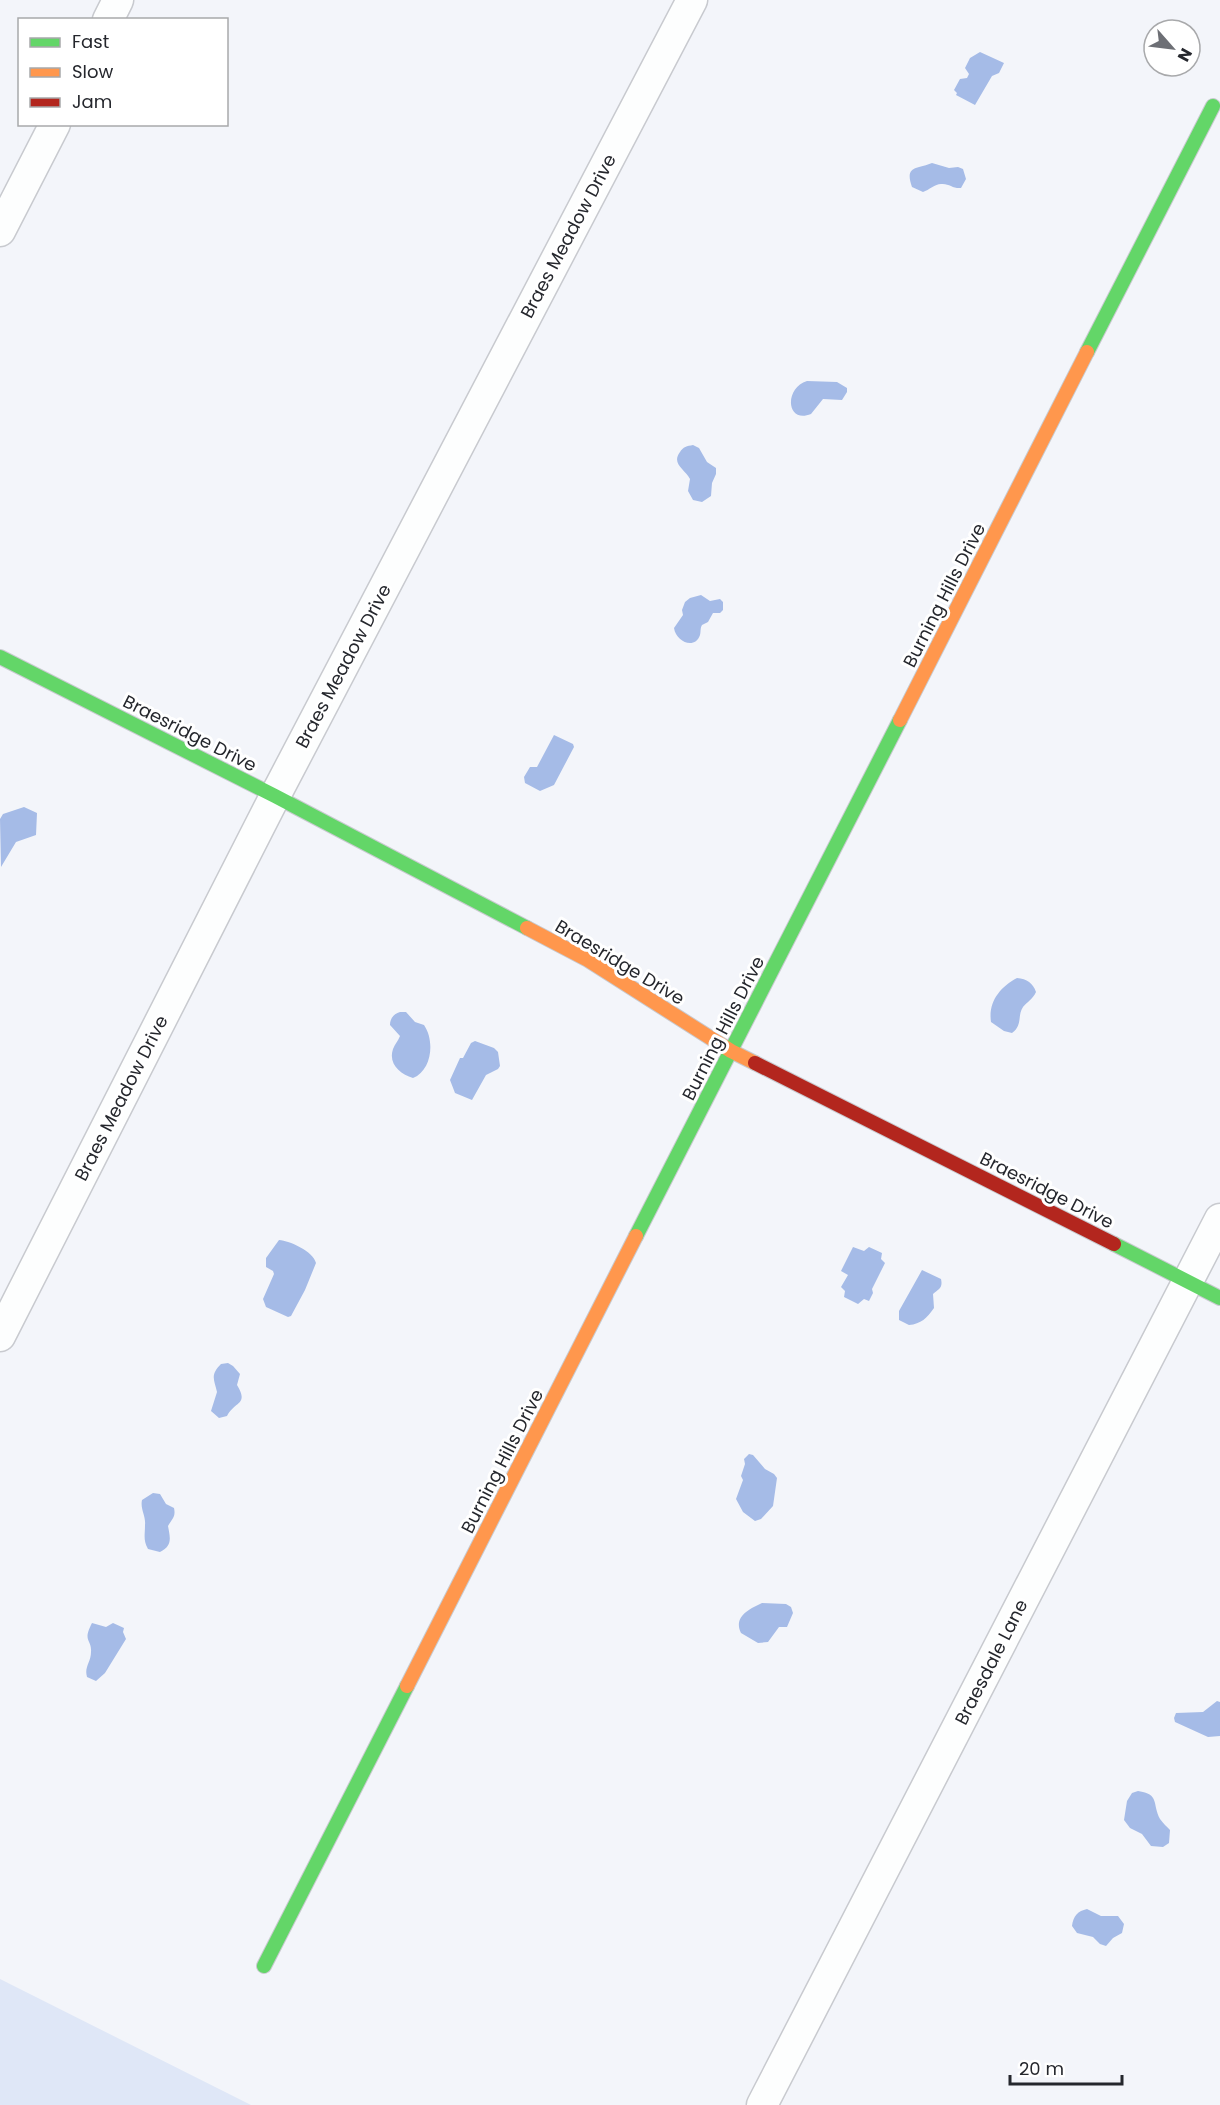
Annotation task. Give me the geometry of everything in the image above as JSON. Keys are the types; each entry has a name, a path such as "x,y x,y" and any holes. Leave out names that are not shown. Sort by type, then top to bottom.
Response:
{"street":[{"path":"109,18 118,0"},
{"name":"Braes Meadow Drive","path":"0,1336 275,796 692,0"},
{"name":"Burning Hills Drive","path":"264,1966 1213,106"},
{"path":"0,231 54,126"},
{"name":"Braesridge Drive","path":"0,657 275,796 588,960 731,1051 1220,1298"},
{"name":"Braesdale Lane","path":"762,2105 1220,1219"}],"shaded area":[{"path":"0,1979 251,2105 0,2105"}],"water":[{"path":"980,52 1004,63 999,73 992,76 975,105 956,95 954,90 960,79 967,78 969,74 965,68 970,58"},
{"path":"932,163 963,169 966,179 961,188 941,184 923,192 912,187 911,171"},
{"path":"807,381 837,382 847,388 847,392 842,400 823,399 811,414 803,416 793,410 791,404 794,391"},
{"path":"693,445 699,448 707,462 716,468 711,496 702,502 693,500 688,491 690,479 677,460 682,449"},
{"path":"701,595 710,601 720,599 723,602 723,610 720,613 713,613 708,622 702,625 698,640 686,642 678,637 674,628 683,615 685,602"},
{"path":"554,735 573,744 574,747 554,785 540,791 525,783 524,777 530,767 537,767"},
{"path":"24,807 37,813 36,835 16,842 1,867 0,819 3,814"},
{"path":"1017,978 1029,982 1036,992 1023,1007 1018,1027 1012,1033 1004,1031 991,1022 991,1008 996,996"},
{"path":"400,1012 406,1012 415,1022 424,1025 430,1039 428,1062 424,1069 413,1078 396,1068 392,1059 393,1049 400,1036 390,1023 393,1017"},
{"path":"475,1041 494,1048 498,1052 500,1066 486,1075 472,1100 455,1093 450,1080 460,1058 463,1058 471,1043"},
{"path":"279,1240 289,1242 306,1251 316,1263 305,1290 291,1316 288,1317 266,1307 263,1299 274,1274 266,1267 266,1258"},
{"path":"853,1247 864,1251 869,1247 882,1253 881,1259 885,1263 872,1289 873,1293 869,1301 864,1299 858,1304 844,1297 845,1291 841,1287 848,1275 841,1271"},
{"path":"922,1270 941,1279 941,1284 933,1294 934,1308 931,1312 920,1322 909,1325 899,1320 899,1311"},
{"path":"228,1363 240,1374 237,1385 242,1396 240,1402 227,1416 219,1418 211,1411 217,1392 214,1374 221,1364"},
{"path":"749,1454 753,1455 765,1469 777,1478 773,1506 761,1519 755,1521 743,1512 736,1499 743,1480 741,1476 745,1464 744,1459"},
{"path":"153,1493 160,1494 166,1504 174,1508 173,1518 168,1526 169,1544 160,1552 148,1549 145,1540 142,1500"},
{"path":"762,1603 786,1604 791,1607 793,1613 787,1627 779,1627 768,1642 758,1643 741,1633 739,1622 744,1614"},
{"path":"92,1623 106,1627 113,1623 124,1628 126,1639 105,1673 96,1681 87,1677 86,1673 91,1652 88,1634"},
{"path":"1217,1701 1220,1702 1220,1736 1208,1737 1175,1722 1176,1713 1203,1712"},
{"path":"1138,1791 1153,1797 1160,1819 1170,1830 1169,1843 1163,1847 1151,1846 1142,1834 1130,1828 1124,1820 1127,1801 1132,1793"},
{"path":"1087,1909 1101,1916 1118,1916 1124,1924 1122,1933 1106,1946 1093,1937 1077,1933 1072,1926 1074,1919"}],"traffic: fast":[{"path":"1087,352 1213,106"},
{"path":"0,657 275,796 527,928"},
{"path":"636,1236 900,720"},
{"path":"1114,1244 1220,1298"},
{"path":"264,1966 407,1686"}],"traffic: slow":[{"path":"900,720 1087,352"},
{"path":"527,928 588,960 731,1051 755,1063"},
{"path":"407,1686 636,1236"}],"traffic: jam":[{"path":"755,1063 1114,1244"}]}
